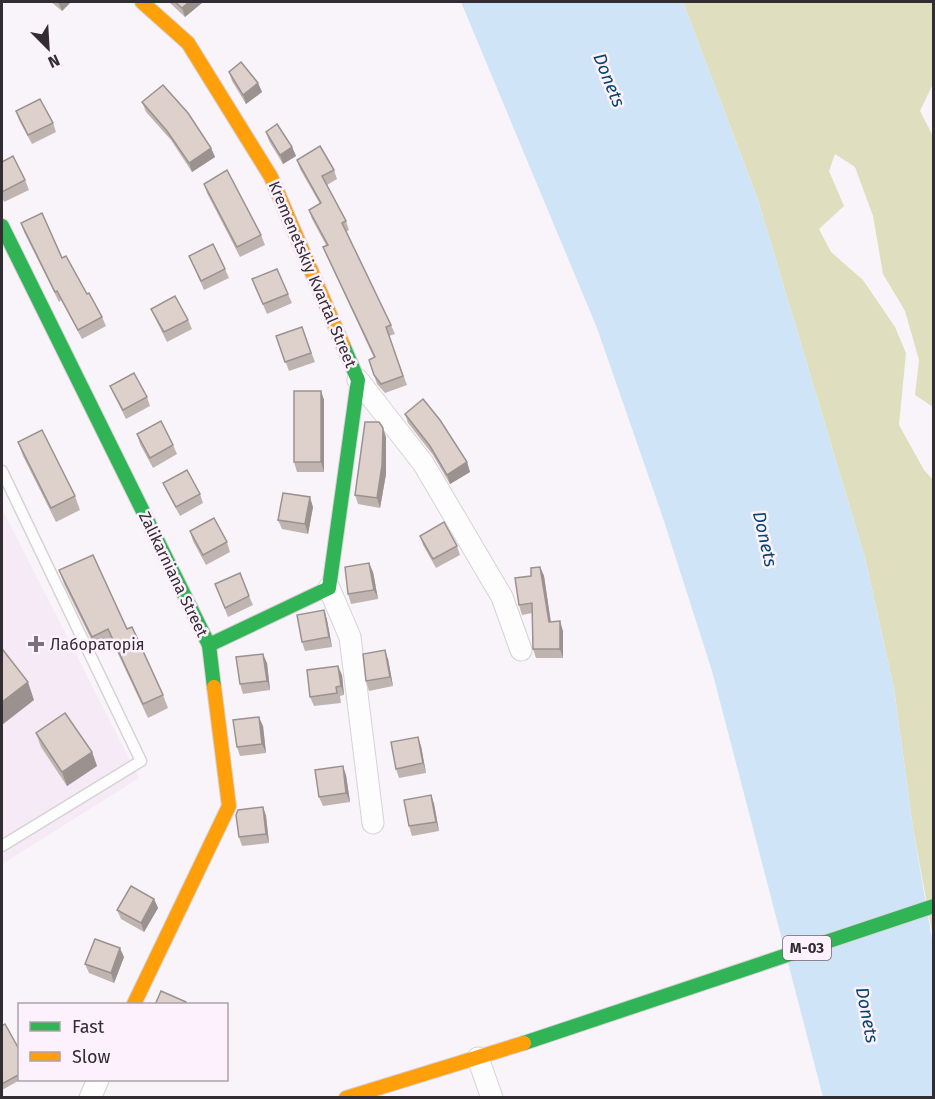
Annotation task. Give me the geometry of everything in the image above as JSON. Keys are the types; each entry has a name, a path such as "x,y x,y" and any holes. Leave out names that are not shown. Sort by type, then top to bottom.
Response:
{"main road":[{"name":"Kremenetskiy Kvartal Street","path":"142,2 188,43 271,177 358,380 329,588"},
{"name":"Zalikarniana Street","path":"2,226 209,645 229,807 135,1003"},
{"path":"209,645 329,588"},
{"name":"М-03","path":"346,1098 478,1058 933,906"}],"street":[{"path":"358,380 423,463 502,597 521,650"},
{"path":"329,588 350,637 373,823"},
{"path":"478,1058 492,1098"},
{"path":"90,1098 98,1081"}],"lane":[{"path":"2,471 141,761 2,846"}],"shaded area":[{"name":"Лабораторія","path":"2,509 139,778 2,864"}],"green space":[{"path":"683,2 933,2 933,84 920,111 934,138 933,407 915,395 919,360 905,311 883,274 873,216 855,167 835,154 829,171 844,206 819,229 831,252 863,280 895,327 906,353 899,425 924,470 933,480 933,937 913,828 894,689 865,558 758,200"}],"water":[{"name":"Donets","path":"461,2 683,2 758,200 865,558 894,689 913,828 933,945 933,1097 823,1097 712,671 662,515 597,328"}],"building":[{"path":"175,2 189,2 182,8"},
{"path":"241,62 258,83 243,95 229,72"},
{"path":"163,85 188,113 211,148 189,163 167,131 142,102"},
{"path":"40,99 53,123 28,135 16,111"},
{"path":"277,124 292,147 280,155 266,132"},
{"path":"320,146 334,170 322,176 346,221 342,223 391,325 386,327 403,376 381,384 374,375 369,360 375,357 323,247 328,245 309,210 321,203 297,160"},
{"path":"13,156 25,180 2,192 2,162"},
{"path":"227,170 261,235 237,247 204,184"},
{"path":"42,213 62,258 66,256 102,317 78,330 57,291 55,292 21,223"},
{"path":"213,244 225,269 201,281 189,256"},
{"path":"277,269 288,294 263,304 252,279"},
{"path":"175,296 188,320 164,332 151,309"},
{"path":"302,327 311,353 285,362 276,336"},
{"path":"134,373 147,397 123,410 110,386"},
{"path":"294,391 321,391 321,462 294,462"},
{"path":"423,399 440,420 467,462 447,475 430,446 405,414"},
{"path":"161,421 173,445 150,458 137,434"},
{"path":"365,422 379,422 383,428 382,465 377,498 355,495"},
{"path":"42,430 75,496 51,508 18,442"},
{"path":"187,470 200,494 176,507 163,483"},
{"path":"283,493 310,497 305,524 278,520"},
{"path":"214,518 227,542 203,555 190,531"},
{"path":"444,522 457,546 433,559 420,536"},
{"path":"93,555 127,629 132,627 163,695 143,704 108,629 92,637 59,570"},
{"path":"369,563 374,590 348,594 345,567"},
{"path":"540,567 549,622 560,621 560,649 533,649 532,603 519,605 515,578 531,576 531,568"},
{"path":"240,573 249,596 225,608 215,584"},
{"path":"324,610 329,637 302,642 297,615"},
{"path":"3,650 28,682 2,702 2,652"},
{"path":"385,650 390,677 366,681 363,654"},
{"path":"263,654 267,681 240,684 236,657"},
{"path":"338,666 341,686 336,687 337,693 310,697 307,670"},
{"path":"65,713 92,752 62,772 36,733"},
{"path":"259,717 262,744 237,747 233,720"},
{"path":"418,737 423,763 396,769 391,742"},
{"path":"343,766 346,793 319,797 315,770"},
{"path":"431,795 436,822 409,826 404,800"},
{"path":"263,807 266,834 239,837 236,815 238,810"},
{"path":"131,886 154,899 141,923 117,910"},
{"path":"95,939 120,948 111,973 85,964"},
{"path":"161,991 186,1002 186,1003 156,1003"},
{"path":"5,1024 18,1047 18,1075 2,1084 2,1026"}],"traffic: fast":[{"path":"2,226 209,645 214,687"},
{"path":"209,645 329,588 358,380 343,345"},
{"path":"524,1043 934,906"}],"traffic: slow":[{"path":"142,2 188,43 271,177 343,345"},
{"path":"134,1003 229,806 214,687"},
{"path":"346,1098 524,1043"}],"place":[{"name":"Лабораторія","path":"36,644"}]}
